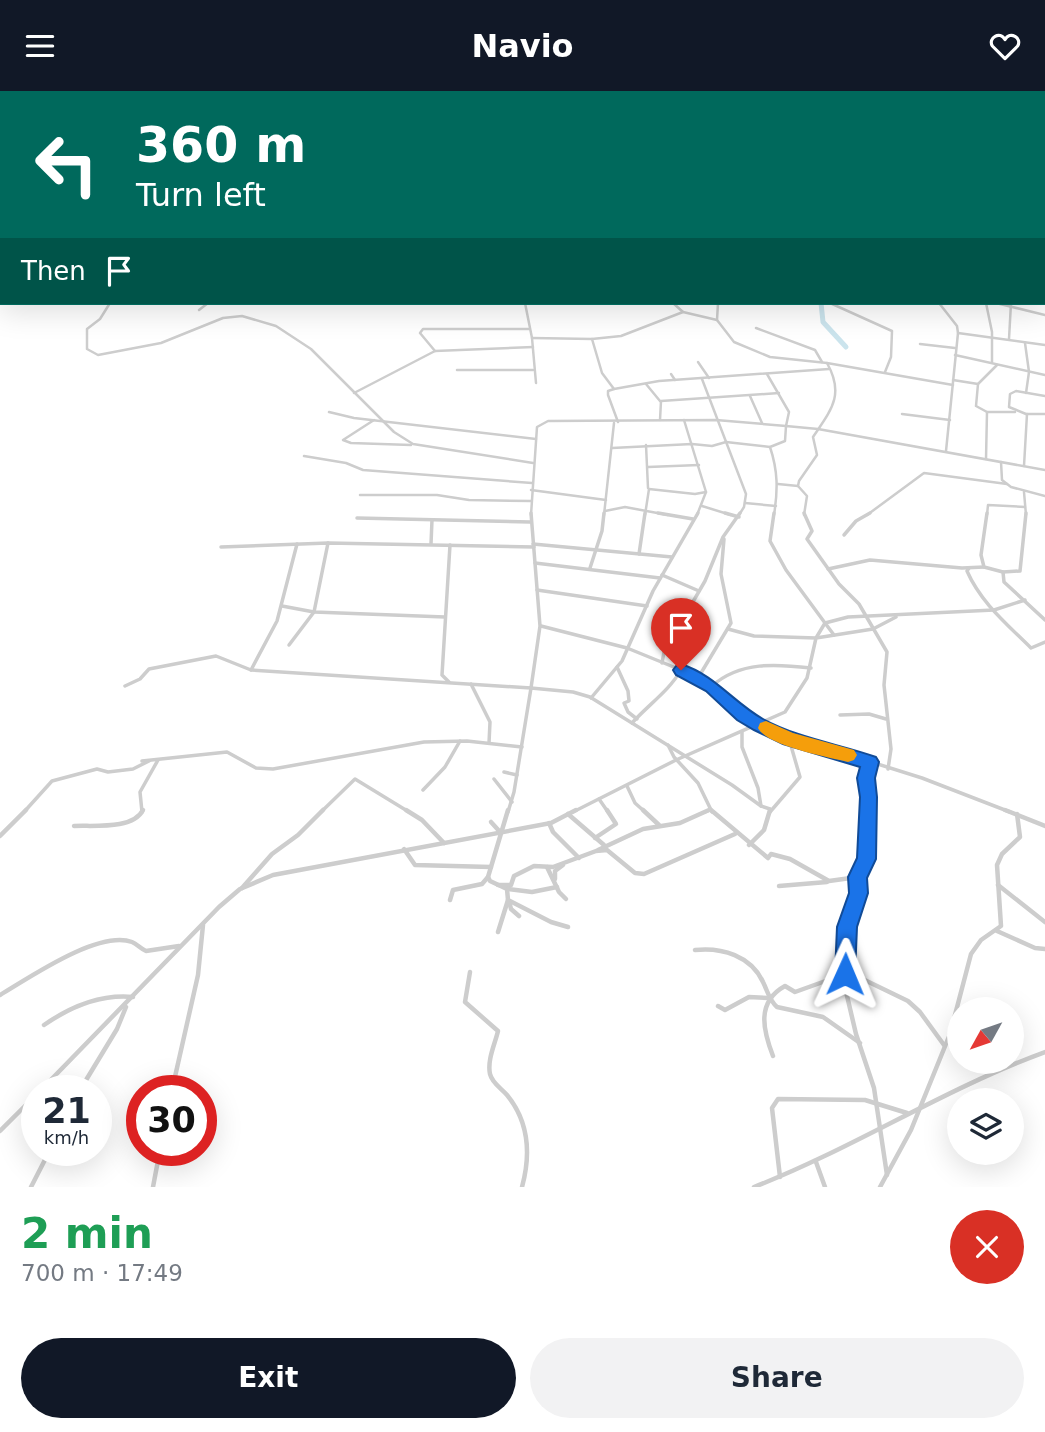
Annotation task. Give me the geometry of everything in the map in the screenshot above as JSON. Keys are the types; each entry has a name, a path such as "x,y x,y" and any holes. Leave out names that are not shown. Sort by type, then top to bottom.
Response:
{"street":[{"path":"109,305 100,319 87,329 87,349 90,352 97,355 162,343 223,318 242,317 275,326 312,349 394,432 413,444"},
{"path":"199,310 205,305"},
{"path":"524,305 532,338 536,383"},
{"path":"675,305 683,312 717,320 734,342 770,357 821,362 953,385"},
{"path":"717,320 718,305"},
{"path":"835,305 892,331 891,357 884,372"},
{"path":"941,305 957,326 958,333 946,451"},
{"path":"987,305 990,316 989,329 993,338 992,362"},
{"path":"1009,340 1011,305 1045,315"},
{"path":"532,338 592,339 621,336 683,312"},
{"path":"435,351 421,338 423,329 529,328"},
{"path":"756,328 815,350 821,362"},
{"path":"958,333 1045,345"},
{"path":"592,339 602,373 614,389"},
{"path":"1025,342 1029,372 1026,393"},
{"path":"920,344 955,348"},
{"path":"354,393 435,351 533,348"},
{"path":"955,355 1045,375"},
{"path":"698,362 709,378"},
{"path":"798,486 817,454 813,437 835,404 835,377 827,363"},
{"path":"997,365 978,384 976,406 987,412 1045,414"},
{"path":"590,568 602,531 616,422 614,405 608,398 608,391 675,380 829,369"},
{"path":"457,370 533,370"},
{"path":"671,374 675,380"},
{"path":"612,448 692,444 712,446 726,442 770,447 785,441 789,412 768,374"},
{"path":"662,663 664,652 699,591 723,537 745,503 746,494 702,379"},
{"path":"953,380 978,384"},
{"path":"646,384 661,401 660,421"},
{"path":"1016,412 1009,407 1010,394 1016,391 1045,398"},
{"path":"661,401 779,393"},
{"path":"750,396 762,423"},
{"path":"329,412 354,418 536,439"},
{"path":"986,459 987,412"},
{"path":"902,414 950,420"},
{"path":"1024,466 1027,414"},
{"path":"376,419 342,440 351,443 413,444 533,463"},
{"path":"592,698 617,667 661,577 702,506 706,492 684,420"},
{"path":"450,899 453,890 482,884 488,877 512,802 517,775 540,626 530,521 537,427 548,421 716,420 762,423 818,429 1045,470"},
{"path":"639,554 649,489 646,445"},
{"path":"770,447 777,467 778,485 770,541 786,570 834,635"},
{"path":"304,456 346,463 363,470 532,482"},
{"path":"1001,462 1002,480 1007,484 1024,492 1045,496"},
{"path":"648,467 699,465"},
{"path":"844,535 856,521 880,507 924,473 989,484 1007,484"},
{"path":"778,485 798,486 807,496 802,509 807,527 812,531 807,540 867,616 887,652 883,670 886,719 893,747 888,769"},
{"path":"649,489 695,494 706,492"},
{"path":"531,491 606,500"},
{"path":"828,569 870,560 984,567 1003,572 1020,571 1024,492"},
{"path":"360,495 437,495 468,500 531,501"},
{"path":"745,503 776,506"},
{"path":"984,567 981,555 988,505 1025,507"},
{"path":"605,511 619,506 693,519"},
{"path":"702,506 738,517"},
{"path":"357,517 507,523 530,521"},
{"path":"431,544 432,520"},
{"path":"698,678 731,624 721,574 725,550 723,537"},
{"path":"221,547 328,543 533,545 672,557"},
{"path":"289,645 314,612 328,543"},
{"path":"251,670 271,634 282,605 297,544"},
{"path":"449,683 442,675 450,545"},
{"path":"535,563 661,577 699,591"},
{"path":"969,568 971,580 993,610 1031,648 1045,642"},
{"path":"1003,572 1004,582 1045,620"},
{"path":"537,590 648,605"},
{"path":"240,889 273,875 549,823 676,759 735,733 742,733 760,725 773,715 785,712 811,668 816,638 825,623 867,616 896,617 993,610 1025,600"},
{"path":"282,605 314,612 445,617"},
{"path":"728,629 754,636 816,638 873,629 896,617"},
{"path":"540,626 627,648 681,670 712,686 743,715 789,739 870,762 1045,826"},
{"path":"125,686 140,679 149,669 216,656 251,670 573,692 592,698 761,806 770,809"},
{"path":"712,686 722,677 768,663 811,668"},
{"path":"617,667 628,691 629,701 624,703 628,712 637,719"},
{"path":"632,723 654,699 673,684 681,670"},
{"path":"471,684 490,722 489,743"},
{"path":"840,715 869,714 886,719"},
{"path":"742,733 740,740 747,767 757,787 761,806"},
{"path":"749,845 765,832 770,822 770,809 790,793 800,777 789,739"},
{"path":"142,761 227,752 256,768 273,769 424,742 460,741 522,747"},
{"path":"423,790 445,767 460,741"},
{"path":"666,743 676,759 698,783 710,810 735,834 768,858 771,854 790,859 829,881"},
{"path":"74,826 122,824 140,816 143,811 140,792 144,781 160,758"},
{"path":"0,836 40,797 52,781 97,769 108,772 133,769 151,760"},
{"path":"870,762 866,778 869,797 867,859 858,877 859,893 847,927 844,983 877,1105 887,1175"},
{"path":"504,772 517,775"},
{"path":"56,1075 272,854 298,835 355,779 422,820 444,843"},
{"path":"494,779 512,802"},
{"path":"627,785 635,803 661,826"},
{"path":"595,838 616,824 599,799"},
{"path":"519,916 511,909 509,900 509,887 514,876 530,868 547,867 579,858 643,829 680,823 710,810"},
{"path":"568,814 604,846"},
{"path":"880,1187 911,1129 945,1046 971,954 981,940 997,931 1002,920 998,861 1020,837 1017,814"},
{"path":"491,822 502,833"},
{"path":"549,823 553,832 579,858"},
{"path":"596,851 607,850 635,873 644,874 735,834"},
{"path":"404,849 415,865 491,867"},
{"path":"555,879 555,871 563,863"},
{"path":"547,867 566,899"},
{"path":"488,877 498,885 530,893 557,887"},
{"path":"779,886 858,877"},
{"path":"998,885 1045,922"},
{"path":"509,900 551,924 568,927"},
{"path":"498,932 509,900"},
{"path":"175,1075 198,975 199,941 203,923"},
{"path":"997,931 1035,948 1045,949"},
{"path":"0,995 58,960 109,941 133,942 146,951 181,946"},
{"path":"695,950 711,947 736,956 759,974 769,998 778,1009 790,1012 808,1011 832,1021 862,1044"},
{"path":"470,972 465,1002 476,1015 491,1023 498,1031 490,1074 514,1103 529,1140 522,1187"},
{"path":"774,1056 762,1031 769,998 776,990 785,986 795,992 845,973 908,1001 920,1012 945,1046"},
{"path":"44,1025 72,1007 119,994 133,997"},
{"path":"718,1006 725,1010 743,998 756,995 769,998"},
{"path":"87,1075 121,1023 126,1005"},
{"path":"754,1187 816,1162 918,1108 1019,1061 1045,1052"},
{"path":"780,1177 772,1108 778,1099 866,1100 908,1113"},
{"path":"0,1131 21,1110"},
{"path":"816,1162 825,1187"},
{"path":"31,1187 42,1166"},
{"path":"153,1187 157,1166"}],"waterway":[{"path":"821,305 823,322 846,347"}],"slow traffic":[{"path":"766,728 789,739 848,755"}],"route":[{"path":"681,670 712,686 751,721 789,739 811,743 870,762 866,778 869,797 867,859 858,877 859,893 847,927 848,953 845,974"}]}
